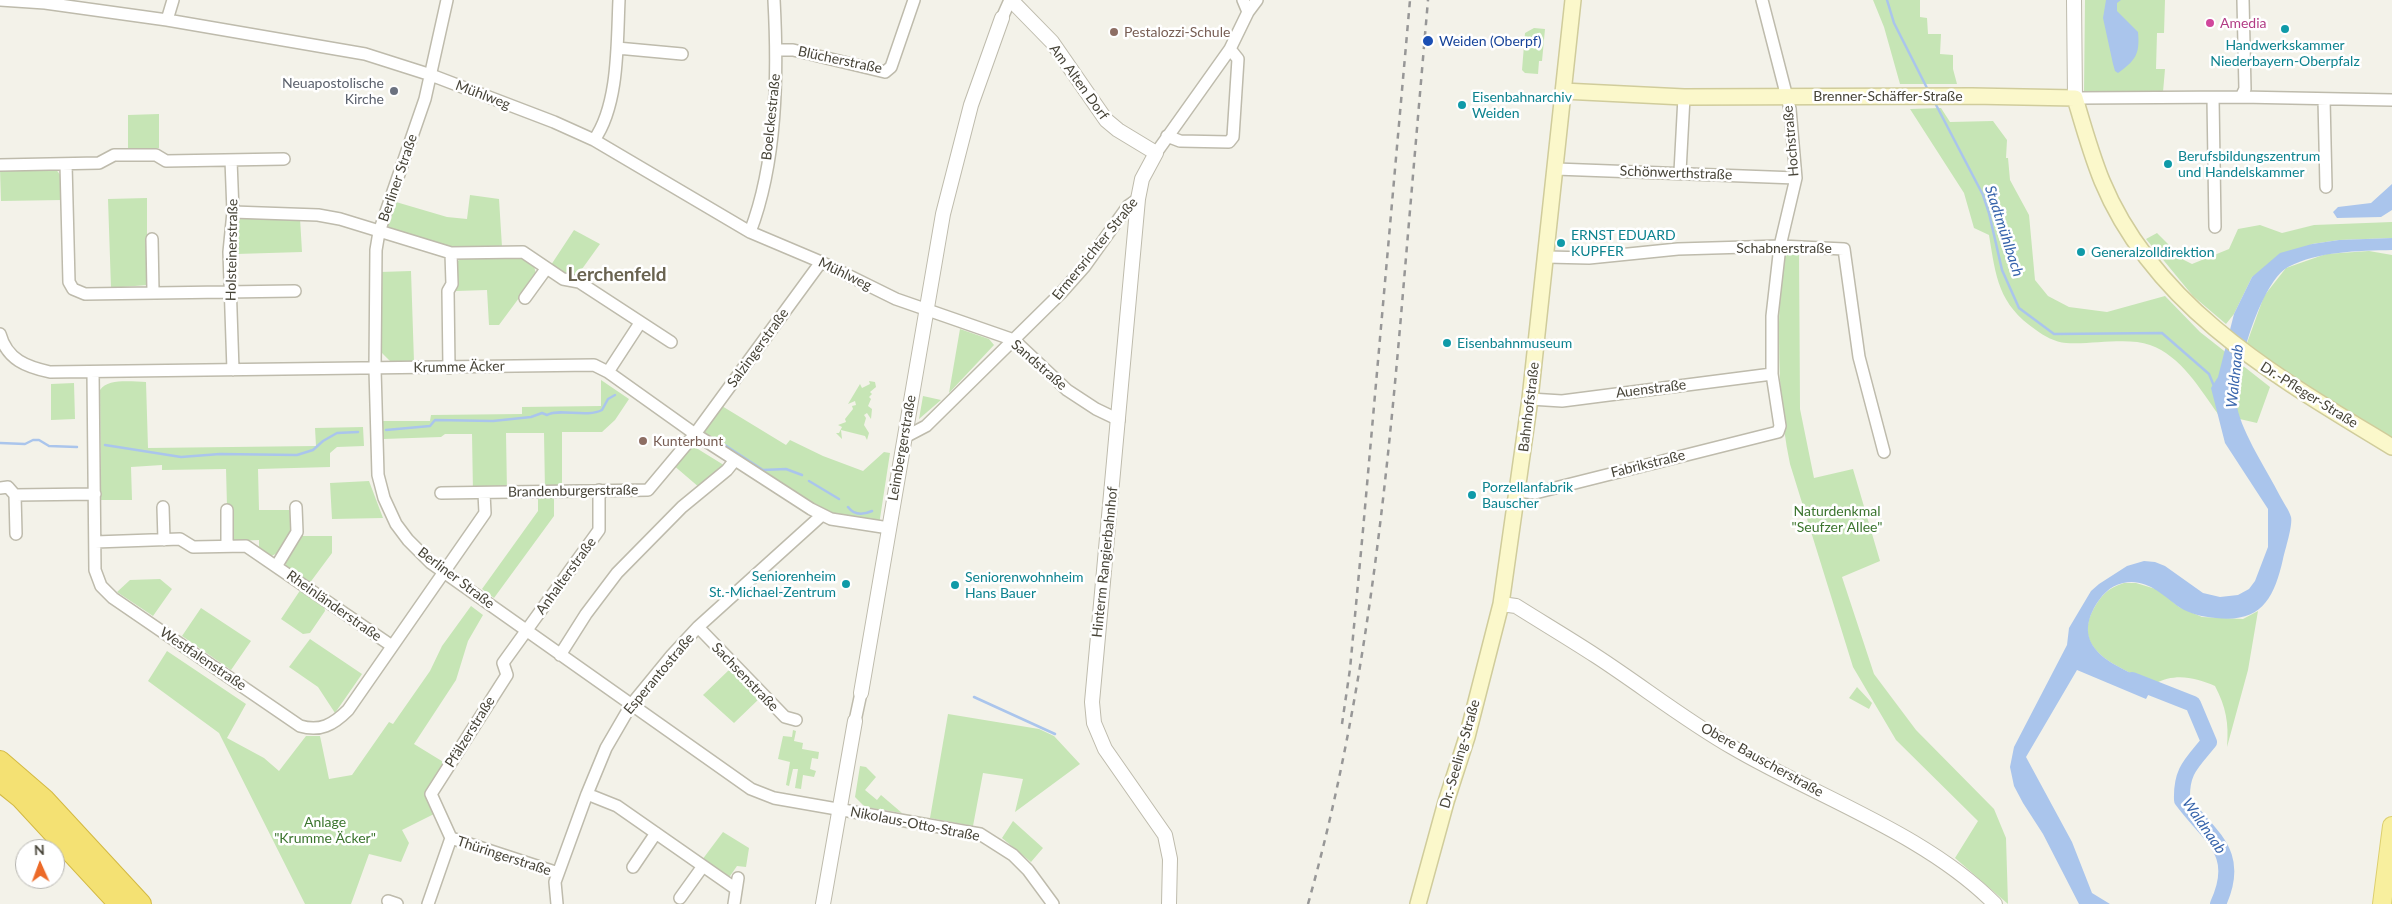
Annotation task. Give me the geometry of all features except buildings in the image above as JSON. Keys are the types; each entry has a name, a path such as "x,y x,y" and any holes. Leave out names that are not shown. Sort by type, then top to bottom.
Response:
{"highway":[{"path":"0,761 44,800 141,904"},
{"path":"0,781 34,812 118,904"}],"main road":[{"name":"Bahnhofstraße","path":"1501,604 1518,491 1547,257 1573,0"},
{"name":"Brenner-Schäffer-Straße","path":"1563,91 1684,97 1945,96 2075,98"},
{"name":"Dr.-Pfleger-Straße","path":"2075,98 2102,181 2117,211 2163,279 2227,339 2252,358 2295,388 2392,447"},
{"name":"Dr.-Seeling-Straße","path":"1418,904 1446,802 1467,737 1501,604"},
{"path":"2382,904 2392,826"}],"street":[{"name":"Mühlweg","path":"0,0 45,3 167,20 365,54 431,75 554,122 594,140 750,232 821,262 896,299 926,309"},
{"path":"167,20 173,0"},
{"name":"Berliner Straße","path":"447,0 425,98 379,232 374,266 377,465 384,498 396,524 408,540 431,563 751,789 774,798 839,809"},
{"path":"594,140 601,130 612,90 617,48 619,0"},
{"name":"Boelckestraße","path":"750,232 758,210 776,94 774,0"},
{"name":"Blücherstraße","path":"776,50 793,50 860,68 885,72 891,68 914,0"},
{"name":"Leimbergerstraße","path":"823,904 926,309 950,186 971,105 1010,0"},
{"name":"Am Alten Dorf","path":"1010,0 1052,42 1106,120 1156,153"},
{"path":"1243,0 1248,12"},
{"name":"Ermersrichter Straße","path":"905,437 926,426 1061,293 1085,266 1128,206 1138,199 1142,179 1156,153 1230,49 1248,12 1257,0"},
{"name":"Hochstraße","path":"1762,0 1790,109 1796,178 1780,246 1772,316 1772,374 1780,426 1778,432"},
{"name":"Dr.-Pfleger-Straße","path":"2074,0 2075,98"},
{"path":"2243,0 2243,93"},
{"path":"617,48 682,54"},
{"path":"1167,136 1180,141 1229,142 1233,137 1238,59 1230,49"},
{"name":"Brenner-Schäffer-Straße","path":"2075,98 2213,98 2243,93 2324,99 2392,100"},
{"path":"1680,172 1684,97"},
{"path":"2213,98 2215,227"},
{"path":"2324,99 2326,187"},
{"path":"0,165 100,163 114,155 156,155 166,161 284,159"},
{"name":"Holsteinerstraße","path":"232,160 233,212 229,252 234,370"},
{"path":"66,164 69,282 73,289 85,294 296,291"},
{"name":"Schönwerthstraße","path":"1556,169 1680,172 1796,178"},
{"name":"Hinterm Rangierbahnhof","path":"1138,199 1119,420 1097,633 1093,714 1096,732 1105,749 1164,835 1170,859 1169,904"},
{"path":"233,212 318,215 451,253 523,252 546,269 563,278 579,282 640,324 671,342"},
{"path":"152,239 153,292"},
{"name":"Schabnerstraße","path":"1547,257 1589,258 1678,249 1780,246 1844,249 1859,357 1884,452"},
{"path":"449,368 448,291 452,284 451,253"},
{"name":"Salzingerstraße","path":"695,434 821,262"},
{"path":"525,298 546,269"},
{"name":"Sandstraße","path":"926,309 1014,340 1067,390 1096,409 1119,420"},
{"path":"608,372 640,324"},
{"name":"Krumme Äcker","path":"0,334 7,348 23,365 50,372 449,368 582,364 594,366 608,372 695,434 822,515 831,519 889,528"},
{"name":"Westfalenstraße","path":"93,372 96,576 105,591 300,726 320,729 338,720 348,710 444,572"},
{"name":"Auenstraße","path":"1530,399 1562,401 1772,374"},
{"name":"Fabrikstraße","path":"1518,491 1534,493 1778,432"},
{"name":"Brandenburgerstraße","path":"442,493 648,490 695,434"},
{"path":"560,655 586,614 617,573 670,519 727,470 735,460"},
{"path":"0,488 8,487 16,495 16,534"},
{"name":"Anhalterstraße","path":"526,630 600,530 599,490"},
{"path":"444,572 484,513 484,493"},
{"path":"16,495 95,494"},
{"name":"Rheinländerstraße","path":"276,566 297,532 296,506"},
{"path":"163,507 164,540"},
{"path":"227,510 227,546"},
{"name":"Esperantostraße","path":"556,904 555,888 558,873 587,794 606,748 631,705 698,627 822,515"},
{"name":"Rheinländerstraße","path":"95,542 180,539 193,547 246,546 392,646"},
{"name":"Obere Bauscherstraße","path":"1501,604 1516,606 1596,656 1730,746 1853,810 1949,864 1977,886 1995,904"},
{"name":"Sachsenstraße","path":"698,627 785,717 796,720"},
{"name":"Pfälzerstraße","path":"451,838 431,794 507,674 503,663 526,630"},
{"path":"587,794 617,806 703,866 737,884 734,904"},
{"name":"Nikolaus-Otto-Straße","path":"839,809 980,834 1014,855 1028,870 1053,904"},
{"path":"633,867 656,832"},
{"path":"428,904 451,838"},
{"name":"Thüringerstraße","path":"451,838 558,873"},
{"path":"680,898 703,866"}],"green space":[{"path":"1873,0 1920,0 1920,17 1927,18 1928,34 1941,34 1940,54 1953,55 1953,69 1957,84 1900,84 1884,27"},
{"path":"2085,0 2165,0 2164,33 2157,33 2156,69 2165,69 2163,92 2084,92"},
{"path":"1534,28 1545,29 1542,61 1539,61 1538,74 1525,73 1522,70 1525,33"},
{"path":"1941,108 1950,122 1993,121 2007,140 2006,158 2008,158 2010,180 2029,215 2035,280 2048,296 2069,307 2107,312 2165,296 2200,332 2270,387 2257,423 2218,414 2189,374 2171,357 2150,345 2120,341 2062,342 2043,334 2023,320 2006,300 2001,288 1994,264 1989,235 1974,228 1964,193 1910,109"},
{"path":"159,114 159,148 128,150 128,115"},
{"path":"55,168 61,176 62,200 1,201 0,169"},
{"path":"470,195 499,199 502,247 442,248 389,231 388,225 396,202 447,217 467,219"},
{"path":"147,198 147,285 111,288 108,199"},
{"path":"300,218 302,252 236,254 237,219"},
{"path":"2392,222 2392,238 2339,240 2312,244 2252,277 2234,314 2226,324 2193,296 2146,239 2157,233 2184,260 2192,264 2229,249 2238,229 2260,225 2282,233 2314,225"},
{"path":"574,230 600,244 577,276 572,273 562,273 551,265"},
{"path":"2369,251 2392,255 2392,438 2280,370 2247,343 2264,296 2286,268 2326,254"},
{"name":"Naturdenkmal \"Seufzer Allee\"","path":"1786,252 1799,253 1800,409 1814,478 1853,469 1880,561 1842,577 1874,674 1916,730 1994,809 2006,838 2008,904 1955,858 1978,821 1896,740 1853,667 1790,464 1784,429 1779,359 1779,323 1781,278"},
{"path":"520,255 534,265 536,275 499,325 489,325 487,290 456,291 456,263 463,256"},
{"path":"411,271 414,362 390,361 381,352 380,272"},
{"path":"960,329 989,339 994,345 949,393"},
{"path":"601,380 629,399 615,420 602,432 562,432 562,491 554,491 554,516 494,598 482,589 538,511 538,491 545,491 544,433 506,433 507,492 473,493 472,434 445,434 441,437 383,439 383,421 430,421 431,415 522,414 522,407 601,406"},
{"path":"869,381 875,382 876,387 870,392 872,394 869,397 871,399 868,406 872,409 871,419 867,413 864,415 866,418 864,425 869,433 867,440 865,436 841,430 842,439 836,433 839,433 842,427 838,425 846,422 845,419 853,409 852,406 856,405 855,401 848,404 860,384 862,388 870,384"},
{"path":"115,382 146,382 148,448 316,446 315,428 363,427 364,446 337,447 330,453 330,467 258,469 259,510 289,510 292,512 291,533 286,545 282,550 269,557 259,549 259,540 234,541 229,537 232,506 227,506 226,469 162,470 162,465 131,467 132,500 101,500 100,390 104,386"},
{"path":"74,383 75,419 51,420 51,384"},
{"path":"923,396 941,400 919,419"},
{"path":"717,403 786,445 790,440 823,456 863,471 884,452 890,453 879,525 830,515 700,432"},
{"path":"693,446 727,467 700,488 672,464 687,447"},
{"path":"369,481 383,518 332,519 330,483"},
{"path":"300,536 332,536 332,553 309,584 287,570 285,561"},
{"path":"160,579 172,589 153,616 117,592 130,580"},
{"path":"2124,583 2136,583 2159,590 2179,607 2202,617 2243,619 2258,611 2248,670 2227,747 2228,730 2226,715 2215,686 2200,680 2177,677 2154,684 2104,658 2095,648 2089,638 2088,625 2093,610 2106,593"},
{"path":"301,589 324,605 325,611 310,633 303,634 281,619"},
{"name":"Anlage \"Krumme Äcker\"","path":"471,606 483,615 468,641 456,680 414,744 445,763 426,794 434,814 402,830 409,843 401,862 369,854 351,904 305,904 219,733 148,681 167,651 246,704 227,738 264,758 279,771 306,736 320,736 329,779 352,775 389,722 393,724 430,671 442,646"},
{"path":"201,608 251,641 231,670 182,636"},
{"path":"310,639 362,674 335,713 318,687 289,667"},
{"path":"731,668 760,698 734,723 703,695"},
{"path":"1857,687 1872,703 1869,709 1849,698"},
{"path":"948,714 1039,729 1054,736 1080,764 1015,812 1023,779 983,773 973,826 930,818"},
{"path":"793,730 796,731 794,741 803,743 802,749 819,752 818,759 812,758 810,769 816,771 814,777 803,775 801,789 795,788 798,769 793,769 789,786 786,785 790,762 778,759 783,736 792,737"},
{"path":"860,766 866,767 876,777 865,790 877,800 881,795 902,813 865,807 855,797"},
{"path":"1013,821 1043,848 1031,862 1002,838"},
{"path":"723,832 749,848 746,867 737,866 728,879 702,860"}],"water":[{"path":"2106,0 2121,0 2117,3 2117,11 2138,32 2136,56 2118,73 2115,71 2113,64 2103,18"},
{"path":"2392,184 2392,210 2381,217 2337,218 2333,212 2338,207 2371,203"},
{"path":"2392,238 2392,250 2325,255 2288,267 2281,273 2267,292 2251,329 2238,378 2237,407 2244,429 2291,517 2291,526 2279,573 2270,597 2255,612 2244,617 2231,619 2206,617 2179,607 2147,585 2132,582 2118,584 2110,589 2094,608 2088,624 2089,637 2094,648 2115,665 2154,684 2146,699 2077,670 2026,757 2072,842 2092,893 2110,904 2079,904 2043,834 2014,786 2010,767 2014,747 2067,645 2069,628 2091,591 2127,566 2144,561 2155,562 2165,566 2203,593 2220,597 2238,595 2249,589 2255,581 2268,547 2268,509 2225,443 2211,388 2218,377 2234,314 2252,277 2280,253 2312,244 2339,240"}],"waterway":[{"name":"Stadtmühlbach","path":"1887,0 1894,23 1929,92"},
{"name":"Stadtmühlbach","path":"1934,101 1983,195 2002,270 2019,308 2054,334 2162,333 2209,374 2214,386"},
{"path":"386,430 430,426 435,420 493,421 531,417 542,413 547,415 558,412 596,412 602,410 608,399 615,395"},
{"path":"105,445 181,457 220,454 297,455 313,450 323,441 337,433 358,432"},
{"path":"714,438 763,470 786,469 802,475"},
{"path":"0,443 25,444 33,440 39,440 49,446 77,447"},
{"path":"809,481 839,499"},
{"path":"848,507 853,512 859,514 872,511"},
{"name":"Waldnaab","path":"2132,680 2193,704 2209,742 2188,768 2183,782 2182,800 2212,836 2225,858 2224,886 2218,904"},
{"path":"974,697 1055,734"}],"railway":[{"path":"1342,724 1350,669 1410,0"},
{"path":"1308,904 1327,832 1357,686 1378,538 1394,390 1428,0"}],"place":[{"name":"Amedia","path":"2210,23"},
{"name":"Handwerkskammer Niederbayern-Oberpfalz","path":"2285,29"},
{"name":"Pestalozzi-Schule","path":"1114,32"},
{"name":"Weiden (Oberpf)","path":"1428,41"},
{"name":"Neuapostolische Kirche","path":"394,91"},
{"name":"Eisenbahnarchiv Weiden","path":"1462,105"},
{"name":"Berufsbildungszentrum und Handelskammer","path":"2168,164"},
{"name":"ERNST EDUARD KUPFER","path":"1561,243"},
{"name":"Generalzolldirektion","path":"2081,252"},
{"name":"Eisenbahnmuseum","path":"1447,343"},
{"name":"Kunterbunt","path":"643,441"},
{"name":"Porzellanfabrik Bauscher","path":"1472,495"},
{"name":"Seniorenheim St.-Michael-Zentrum","path":"846,584"},
{"name":"Seniorenwohnheim Hans Bauer","path":"955,585"}],"district":[{"name":"Lerchenfeld","path":"617,275"}]}
